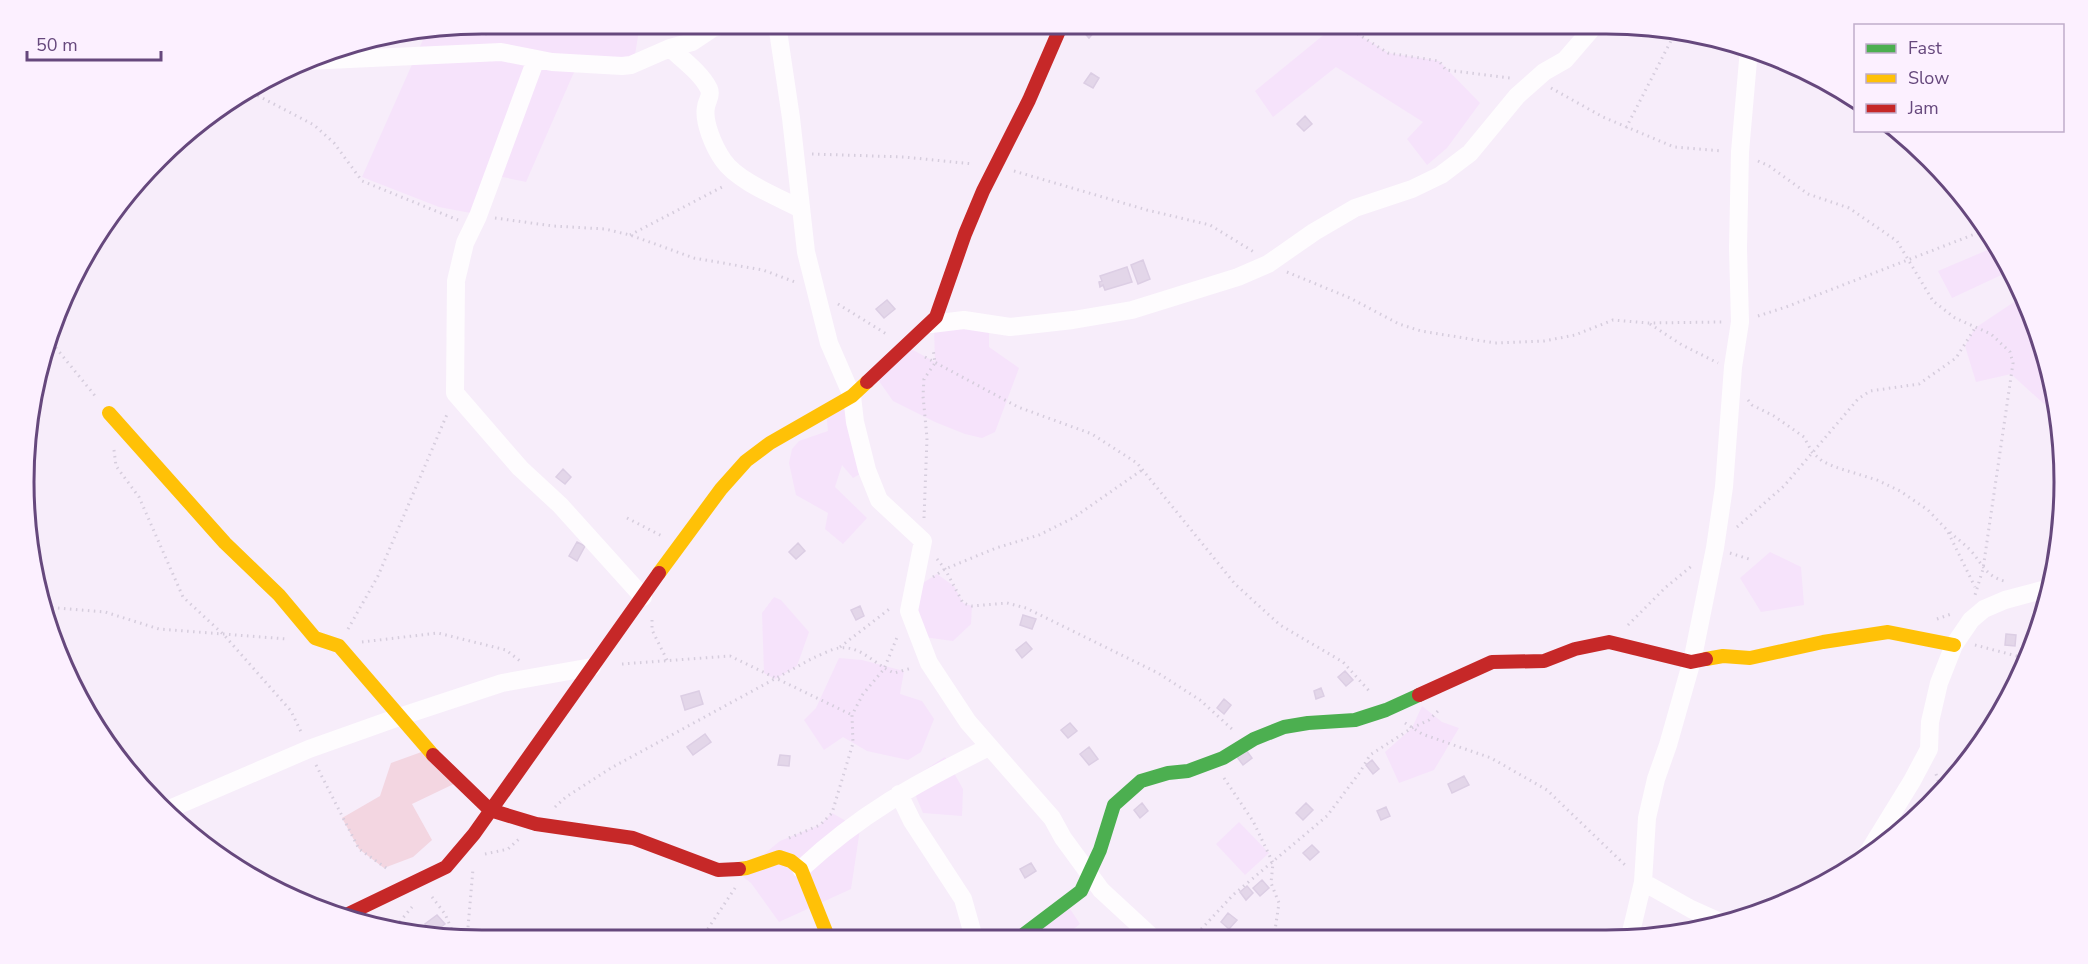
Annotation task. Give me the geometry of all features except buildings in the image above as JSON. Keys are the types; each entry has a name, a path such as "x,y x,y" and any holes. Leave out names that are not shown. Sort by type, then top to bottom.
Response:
{"street":[{"path":"334,60 501,52 537,59 622,66 631,65 670,48 692,42 704,34"},
{"path":"778,34 806,252 815,290 829,343 852,396 855,422 867,470 879,501 923,541 909,611 929,663 968,722 1052,818 1063,838 1101,890 1144,930"},
{"path":"355,911 446,867 474,834 680,544 721,489 746,461 771,443 852,396 904,345 929,325 940,309 965,234 995,166 1025,110 1058,34"},
{"path":"929,325 964,320 1010,327 1132,310 1238,277 1268,264 1314,232 1355,208 1412,189 1441,175 1470,153 1517,96 1544,72 1565,60 1587,34"},
{"path":"670,48 699,75 710,91 706,108 708,125 723,160 743,178 801,210"},
{"path":"1632,929 1643,882 1647,818 1651,799 1691,662 1715,548 1728,450 1732,380 1740,322 1738,248 1740,152 1748,58"},
{"path":"537,59 476,220 465,243 456,281 455,393 532,481 560,505 644,597"},
{"path":"109,413 225,543 279,595 315,638 339,646 427,750 490,810 536,824 633,838 718,870 747,868 779,857 791,861 801,869 826,930"},
{"path":"1877,838 1929,749 1930,722 1939,683 1954,645 1971,620 1984,609 2005,600 2040,591"},
{"path":"1029,930 1081,891 1100,850 1114,805 1121,796 1141,781 1188,771 1223,758 1247,743 1284,728 1308,723 1355,720 1386,710 1492,662 1544,661 1575,649 1609,642 1691,662 1723,656 1750,658 1823,642 1888,632 1954,645"},
{"path":"175,807 309,749 399,717 502,683 592,667"},
{"path":"801,869 827,845 866,815 938,772 989,747"},
{"path":"899,794 912,821 963,899 972,930"},
{"path":"1643,882 1709,917"}],"path":[{"path":"1358,34 1388,53 1439,61 1446,70 1534,81 1626,128 1674,147 1740,152 1769,166 1808,194 1849,208 1897,241 1933,301 1955,318 1991,334 2010,352 2013,363 1983,569 1976,587 1971,620"},
{"path":"1626,128 1672,39"},
{"path":"256,95 314,125 334,143 362,181 476,220 605,229 694,258 763,270 815,290 935,363 1018,407 1092,434 1137,463 1235,584 1280,625 1343,662 1386,710 1412,728 1422,734 1491,758 1547,790 1643,882"},
{"path":"795,154 904,157 995,166 1147,210 1210,225 1250,249 1268,264 1350,298 1399,324 1432,333 1495,343 1544,341 1575,335 1613,320 1648,323 1740,322 1786,307 1978,233"},
{"path":"630,236 686,205 743,178"},
{"path":"1648,323 1682,345 1720,364 1752,405 1774,416 1804,437 1812,452 1822,461 1877,480 1900,491 1928,510 1971,551 1983,569 1993,578 2012,584"},
{"path":"929,325 935,363 924,379 923,396 927,438 923,541 945,569 963,603 972,606 1007,603 1026,608 1158,673 1200,700 1247,743"},
{"path":"1609,642 1666,587 1715,548 1784,486 1858,399 1870,391 1919,384 1956,358 1975,328"},
{"path":"55,347 109,413"},
{"path":"339,646 378,576 455,393"},
{"path":"113,445 116,466 140,496 183,597 224,634 291,711 359,849 384,868 426,890 445,914 451,929"},
{"path":"485,854 508,849 566,797 611,768 813,658 838,648 912,590 945,569 996,548 1040,535 1073,518 1142,470"},
{"path":"627,518 680,544"},
{"path":"1947,530 1976,587"},
{"path":"53,608 105,612 159,629 277,639 315,638"},
{"path":"780,841 820,825 832,813 853,743 852,715 863,694 884,669 909,611"},
{"path":"339,646 390,637 438,633 506,650 538,675"},
{"path":"1954,645 1964,643 1982,646 2018,656"},
{"path":"838,648 856,648 884,669 894,673 929,663"},
{"path":"592,667 730,656 852,715"},
{"path":"1200,930 1233,895 1327,816 1360,772 1370,754 1429,720 1446,704"},
{"path":"1212,762 1253,821 1273,863 1271,883 1279,903 1275,930"},
{"path":"468,930 473,865"},
{"path":"707,930 747,868"}],"shaded area":[{"path":"482,34 638,34 634,61 578,63 526,182 498,176 476,214 439,207 362,177 424,38"},
{"path":"1325,34 1358,34 1388,53 1439,61 1480,103 1447,148 1427,165 1407,139 1423,122 1336,67 1273,117 1255,91"},
{"path":"1989,250 2002,275 1952,298 1938,271"},
{"path":"2015,301 2030,338 2046,403 2044,404 2011,374 1976,382 1965,346 1975,328"},
{"path":"989,324 989,347 1019,368 995,432 982,438 935,422 893,401 874,374 904,345 935,362 934,327"},
{"path":"852,396 867,470 853,478 842,465 835,487 867,518 843,544 825,529 828,513 796,495 789,463 792,449 799,441 828,431 826,410"},
{"path":"1770,552 1801,567 1804,605 1761,612 1740,578"},
{"path":"937,574 954,586 963,603 972,606 971,624 953,641 924,637 912,590"},
{"path":"774,597 781,600 809,632 797,666 775,679 764,673 762,613"},
{"path":"839,658 862,660 904,671 900,694 922,701 934,719 921,752 908,760 867,751 843,737 824,750 804,720 816,708"},
{"path":"1422,706 1442,722 1459,728 1434,770 1399,783 1385,752 1412,728"},
{"path":"427,750 460,781 412,804 432,840 413,857 384,868 359,849 342,818 380,796 391,763"},
{"path":"945,757 963,789 962,816 923,813 909,780"},
{"path":"832,813 860,829 851,889 779,922 751,883 743,877 747,868 780,841 820,825"},
{"path":"1239,822 1269,853 1245,875 1216,844"},
{"path":"1066,903 1080,924 1072,930 1030,930"}],"traffic: fast":[{"path":"1030,930 1081,891 1100,850 1114,805 1141,781 1168,773 1188,771 1223,758 1254,739 1284,727 1355,720 1386,710 1419,695"}],"traffic: slow":[{"path":"659,573 721,489 746,461 770,443 852,396 867,382"},
{"path":"109,413 225,543 279,595 315,638 339,646 433,755"},
{"path":"1706,659 1723,656 1750,658 1823,642 1888,632 1954,645"},
{"path":"739,869 779,857 791,861 801,869 825,930"}],"traffic: jam":[{"path":"867,382 936,317 965,234 983,191 1029,100 1058,34"},
{"path":"355,911 446,867 474,834 659,573"},
{"path":"1419,695 1492,662 1544,661 1575,649 1609,642 1691,662 1706,659"},
{"path":"433,755 490,810 536,824 633,838 718,870 739,869"}]}
